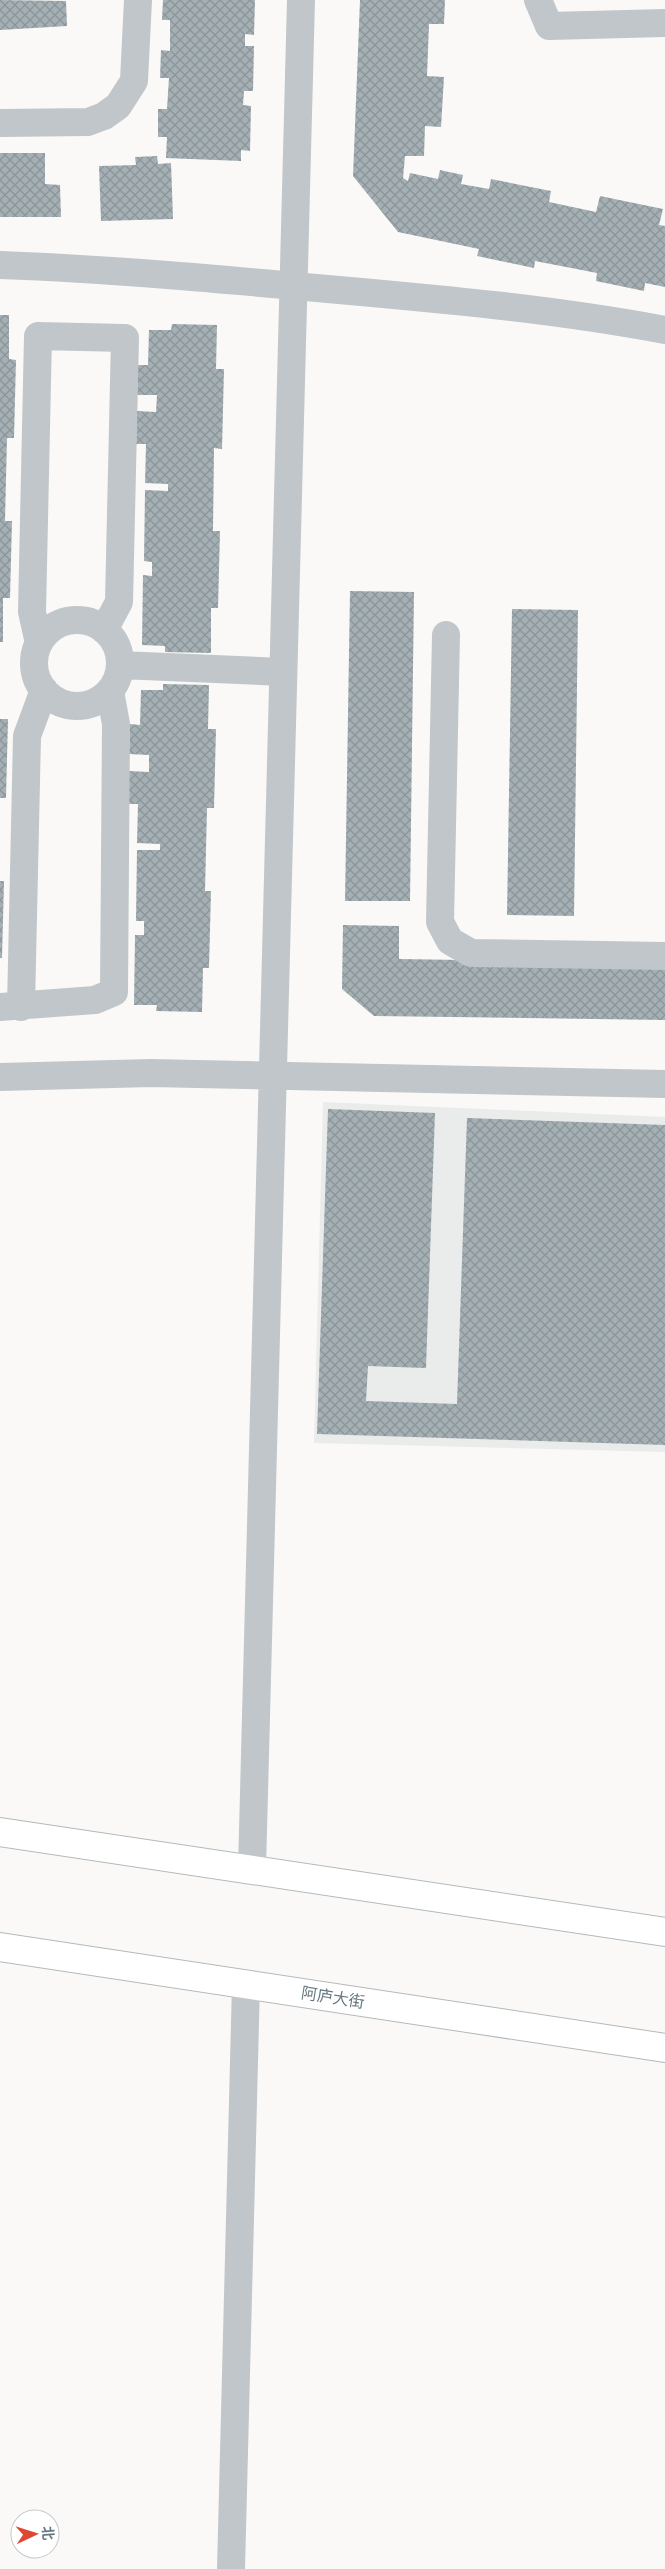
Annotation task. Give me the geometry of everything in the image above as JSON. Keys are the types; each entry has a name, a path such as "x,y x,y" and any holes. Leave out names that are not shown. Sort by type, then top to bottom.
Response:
{"highway":[{"path":"0,1832 665,1932"},
{"name":"阿庐大街","path":"0,1946 665,2048"}],"street":[{"path":"0,123 88,122 104,116 118,106 127,95 134,81 138,0"},
{"path":"252,1869 301,0"},
{"path":"538,0 549,26 665,23"},
{"path":"0,265 145,273 540,310 665,330"},
{"path":"39,643 32,612 38,336 125,338 119,602 104,630"},
{"path":"80,620 104,630 113,640 118,652 120,665 117,678 110,691 99,700 86,705 72,706 56,700 44,690 36,675 34,659 39,643 49,630 63,622 80,620"},
{"path":"446,635 440,922 450,941 471,953 665,956"},
{"path":"120,665 283,672"},
{"path":"44,690 27,736 10,1007 96,1000 114,992 116,724 110,691"},
{"path":"0,1077 151,1073 665,1084"},
{"path":"232,2569 246,1984"}],"shaded area":[{"path":"323,1102 665,1117 665,1452 314,1443"}],"building":[{"path":"0,0 66,1 67,26 0,30"},
{"path":"163,0 255,0 254,35 245,34 245,46 254,46 253,91 244,91 243,105 251,106 250,151 241,150 241,161 166,158 167,137 158,137 158,109 167,109 169,78 160,78 161,50 170,51 170,20 162,20"},
{"path":"360,0 445,0 444,24 429,24 427,76 444,77 441,127 425,126 424,156 405,156 403,178 408,181 410,173 438,179 440,170 463,175 461,184 489,189 491,179 551,191 549,202 596,212 600,196 663,209 659,225 665,226 665,287 645,283 644,291 596,281 597,273 535,261 534,268 477,256 479,249 398,232 353,176"},
{"path":"0,153 45,153 45,184 60,185 61,217 0,217"},
{"path":"157,156 158,164 171,163 173,219 101,221 99,166 136,165 135,157"},
{"path":"0,315 9,315 9,359 16,360 14,438 7,438 5,521 12,521 10,598 3,598 3,642 0,642"},
{"path":"172,324 217,325 216,369 224,369 222,449 214,448 213,531 220,531 218,608 211,608 211,653 165,652 165,646 142,645 143,575 152,576 152,562 144,561 145,490 168,491 168,484 145,483 146,444 136,444 137,411 156,412 157,395 137,395 138,365 148,365 149,330 171,330"},
{"path":"350,591 414,592 410,901 345,901"},
{"path":"512,609 578,610 574,916 507,915"},
{"path":"163,684 209,685 208,729 216,729 214,808 207,808 205,891 211,891 209,968 203,968 202,1012 156,1011 157,1005 134,1005 135,935 144,935 144,921 136,921 137,850 160,850 160,844 137,843 138,804 128,804 129,771 149,772 149,755 129,754 130,724 140,725 141,690 163,690"},
{"path":"0,719 8,719 6,798 0,798"},
{"path":"0,881 4,881 2,958 0,958"},
{"path":"343,925 399,926 399,959 665,963 665,1020 374,1016 342,989"},
{"path":"328,1109 435,1113 426,1368 368,1366 366,1401 457,1404 467,1118 665,1125 665,1445 317,1434"}]}
